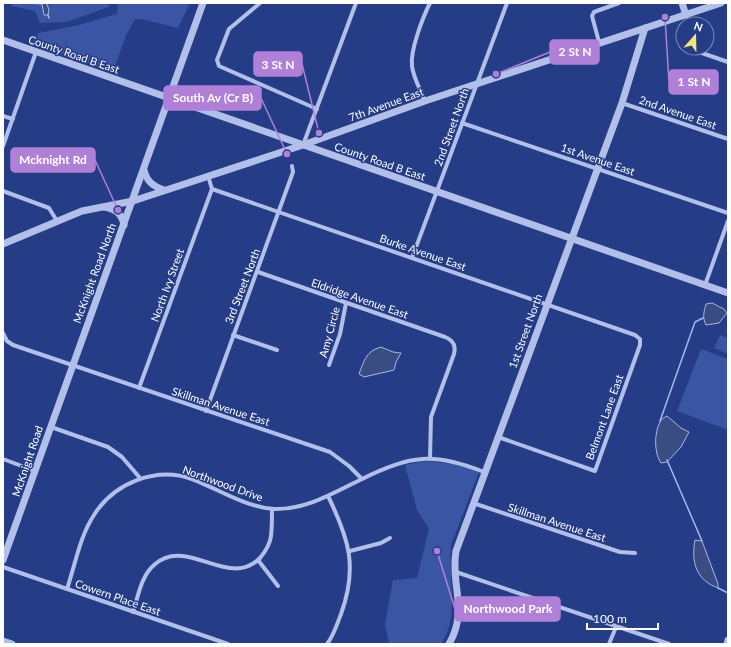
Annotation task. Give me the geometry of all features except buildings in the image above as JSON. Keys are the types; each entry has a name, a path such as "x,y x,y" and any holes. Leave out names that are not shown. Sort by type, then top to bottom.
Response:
{"street":[{"name":"McKnight Road North","path":"55,415 203,3"},
{"path":"260,3 229,29 218,60 219,66 273,88 317,109"},
{"path":"303,146 356,3"},
{"path":"425,101 412,66 414,51 425,13 430,3"},
{"name":"2nd Street North","path":"412,258 506,3"},
{"path":"599,42 592,16 594,12 619,3"},
{"path":"682,3 686,15"},
{"name":"7th Avenue East","path":"3,244 57,221 100,206 133,201 303,146 425,101 599,42 721,3"},
{"name":"1st Street North","path":"451,644 460,614 456,572 456,551 546,304 622,102 645,28"},
{"name":"County Road B East","path":"3,40 437,193 728,293"},
{"path":"3,146 36,52"},
{"path":"711,56 728,62"},
{"name":"2nd Avenue East","path":"622,102 728,140"},
{"path":"3,116 13,119"},
{"name":"1st Avenue East","path":"462,123 728,213"},
{"name":"3rd Street North","path":"206,411 233,335 258,272 293,172 292,166"},
{"path":"144,170 149,182 154,186 165,190"},
{"path":"208,176 212,188"},
{"name":"Burke Avenue East","path":"212,188 635,335 640,339"},
{"name":"North Ivy Street","path":"139,388 212,188"},
{"path":"3,191 49,208 57,221"},
{"path":"100,206 113,209 123,219 124,225"},
{"path":"705,285 728,221"},
{"name":"Eldridge Avenue East","path":"258,272 445,337 454,344 454,354 431,417 430,458"},
{"name":"Amy Circle","path":"329,366 340,334 346,303"},
{"name":"Skillman Avenue East","path":"3,334 10,343 330,452 349,466 362,479"},
{"path":"233,335 277,350"},
{"name":"Belmont Lane East","path":"497,437 595,471 640,344 640,339"},
{"name":"McKnight Road","path":"3,560 55,415"},
{"path":"50,426 108,447 122,457 140,478"},
{"path":"362,479 400,462 430,458 458,463 484,472"},
{"path":"3,459 35,471"},
{"name":"Northwood Drive","path":"67,589 85,533 93,516 112,494 140,478 160,475 181,476 246,503 272,509 304,506 362,479"},
{"path":"327,644 335,630 348,590 351,567 350,551 343,528 328,496"},
{"name":"Skillman Avenue East","path":"473,503 620,552 635,553"},
{"path":"133,612 146,576 154,565 164,558 184,555 229,568 243,567 258,560 269,543 272,509"},
{"path":"350,551 381,543 390,538"},
{"path":"258,560 278,586"},
{"name":"Cowern Place East","path":"3,567 228,644"},
{"path":"456,572 669,644"},
{"path":"610,644 616,627"},
{"path":"726,644 728,640"},
{"path":"3,641 12,644"}],"shaded area":[{"path":"12,3 110,3 109,7 66,22 40,23 35,11 12,6"},
{"path":"25,3 46,3 49,9 48,15 44,15 42,4"},
{"path":"118,3 190,3 178,28 141,19 134,20 126,36 114,69 108,71 32,42 39,33 79,25 117,14"},
{"path":"712,303 724,309 727,313 719,323 706,325 704,312 706,304"},
{"path":"720,335 728,338 728,354 714,348"},
{"path":"381,347 393,352 401,353 394,370 364,377 359,374 366,357 372,351"},
{"path":"701,349 728,359 728,430 677,411"},
{"path":"667,416 681,428 689,432 681,447 667,462 661,463 656,449 656,437 661,421"},
{"path":"423,461 457,464 479,472 451,545 452,609 447,633 441,644 389,644 385,624 393,580 417,578 429,529 417,510 405,465"},
{"path":"695,540 702,541 718,584 718,588 705,580 697,569 694,556"}],"waterway":[{"path":"660,421 695,322 703,318"},
{"path":"667,460 702,541"},
{"path":"718,588 728,593"}],"place":[{"name":"1 St N","path":"665,17"},
{"name":"2 St N","path":"496,74"},
{"name":"3 St N","path":"319,133"},
{"name":"South Av (Cr B)","path":"287,154"},
{"name":"Mcknight Rd","path":"118,210"},
{"name":"Northwood Park","path":"437,551"}]}
